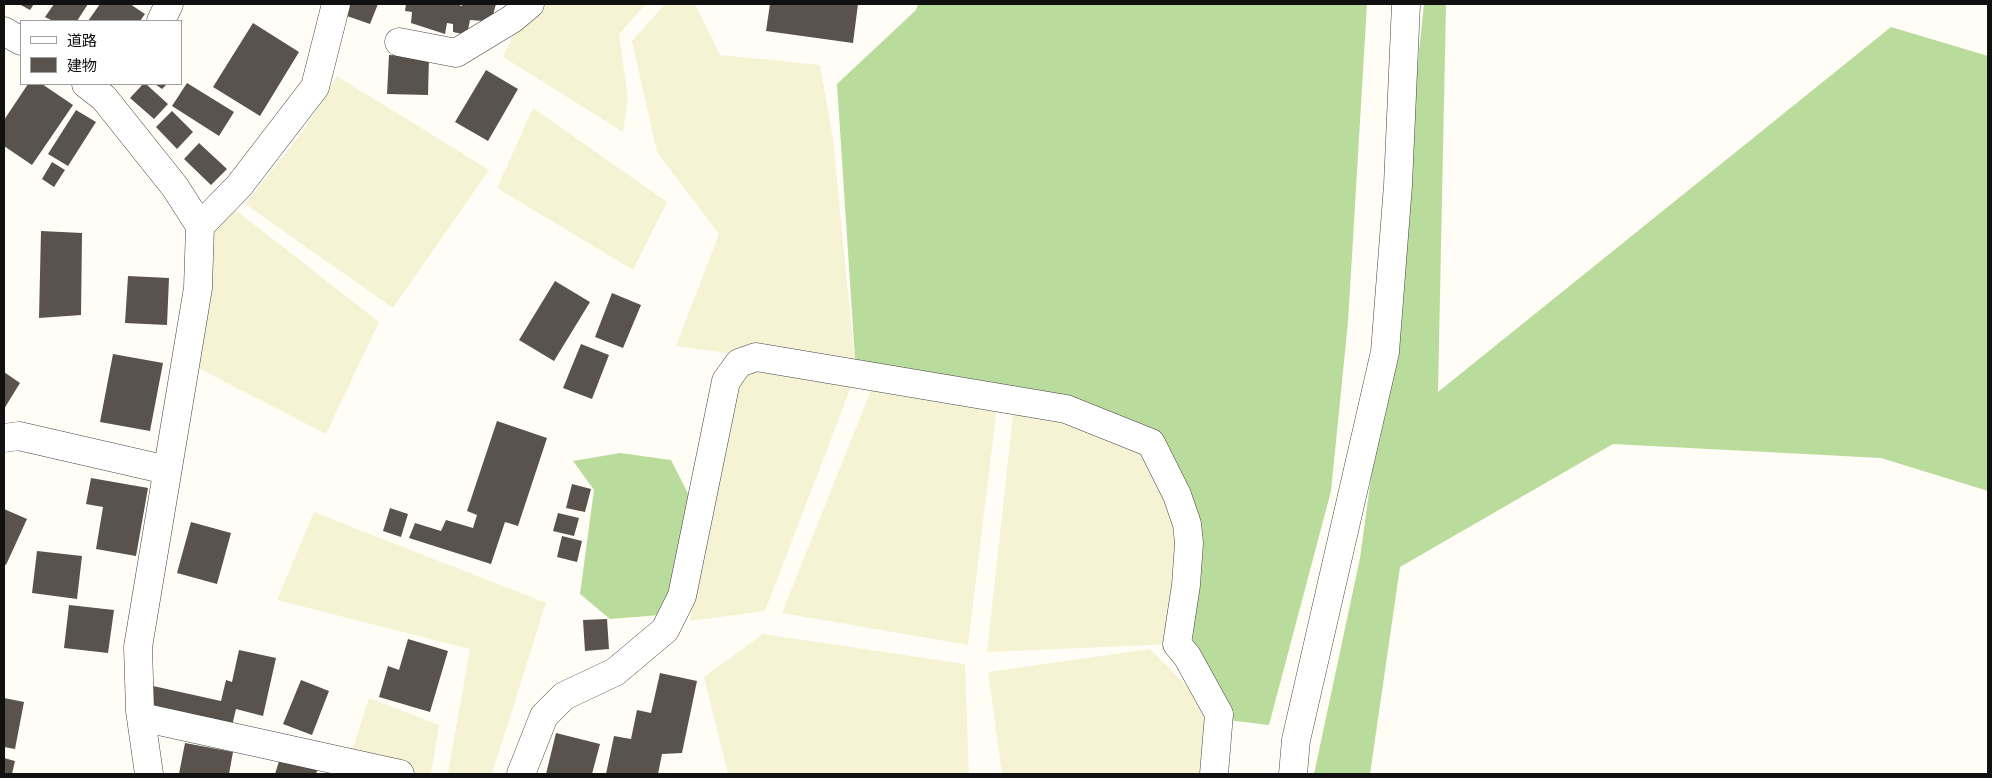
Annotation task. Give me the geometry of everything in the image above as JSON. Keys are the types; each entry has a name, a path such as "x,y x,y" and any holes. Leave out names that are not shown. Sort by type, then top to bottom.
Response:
{"street":[{"path":"161,20 169,4"},
{"path":"200,226 239,186 315,87 336,4"},
{"path":"399,42 456,54 512,19 530,4"},
{"path":"1292,774 1296,740 1385,352 1398,185 1406,4"},
{"path":"4,31 20,40"},
{"path":"87,85 104,98 174,188 200,226 198,288 138,647 141,718 149,774"},
{"path":"521,774 544,716 564,696 615,672 665,630 682,596 726,382 739,362 756,357 1066,409 1151,442 1177,494 1187,524 1189,543 1186,585 1177,644 1186,656 1219,714 1214,774"},
{"path":"4,438 19,436 168,470"},
{"path":"141,718 400,774"}],"shaded area":[{"path":"527,4 646,4 619,34 628,98 623,132 503,57"},
{"path":"665,4 695,4 720,55 820,65 833,139 856,374 765,611 690,621 726,381 754,357 676,346 719,234 657,152 632,41"},
{"path":"337,76 489,170 393,308 245,204 307,126"},
{"path":"533,108 667,202 633,270 497,188"},
{"path":"224,201 379,322 326,434 198,368 200,226"},
{"path":"871,390 998,398 968,645 782,613"},
{"path":"1015,397 1151,443 1189,543 1177,644 987,652"},
{"path":"314,512 546,603 492,774 448,773 470,649 277,600"},
{"path":"763,634 965,664 969,774 728,774 704,677"},
{"path":"1150,649 1219,719 1214,774 1002,774 988,672"},
{"path":"369,698 439,725 431,774 347,774 348,763"}],"green space":[{"path":"918,4 1367,4 1348,322 1331,491 1269,725 1219,719 1195,671 1182,502 1152,435 856,374 837,84 916,10"},
{"path":"1424,4 1446,4 1438,392 1891,27 1988,56 1988,491 1881,458 1613,444 1400,567 1370,774 1314,774 1360,558 1383,390"},
{"path":"620,453 671,460 699,515 673,614 610,619 580,594 594,490 573,461"}],"building":[{"path":"19,4 34,4 30,10"},
{"path":"54,4 88,4 78,20 51,20 45,17"},
{"path":"100,4 130,4 145,14 141,20 89,20"},
{"path":"348,4 378,4 370,24 344,15"},
{"path":"406,4 456,4 462,6 462,4 496,4 493,15 484,21 470,20 467,35 453,32 453,24 447,23 445,34 411,23 412,12 405,11"},
{"path":"770,4 858,4 853,43 766,31"},
{"path":"253,23 299,52 260,116 213,87"},
{"path":"389,55 429,57 428,95 387,94"},
{"path":"486,70 518,89 488,141 455,122"},
{"path":"187,83 234,112 219,136 172,106"},
{"path":"27,85 43,85 73,105 32,165 4,146 4,120"},
{"path":"142,85 147,85 168,104 154,119 130,98"},
{"path":"156,85 166,85 162,89"},
{"path":"76,110 96,122 68,166 48,154"},
{"path":"172,111 193,132 177,149 156,127"},
{"path":"199,143 227,169 211,185 184,159"},
{"path":"52,162 65,170 54,187 42,179"},
{"path":"41,231 82,233 81,315 39,318"},
{"path":"128,276 169,278 167,325 125,323"},
{"path":"555,281 590,302 554,361 519,340"},
{"path":"612,293 641,305 623,348 595,337"},
{"path":"581,344 609,355 592,399 563,388"},
{"path":"113,354 163,363 150,431 100,422"},
{"path":"4,372 20,383 4,409"},
{"path":"497,421 547,438 518,526 505,522 491,564 409,538 415,523 441,531 446,520 473,528 477,515 467,511"},
{"path":"91,478 148,488 136,556 96,549 103,507 86,504"},
{"path":"572,484 591,489 585,512 566,508"},
{"path":"390,508 408,514 401,537 383,531"},
{"path":"4,509 27,519 6,565 4,564"},
{"path":"558,513 579,518 574,536 553,531"},
{"path":"191,522 231,533 217,584 177,573"},
{"path":"562,536 582,541 577,562 557,557"},
{"path":"37,551 82,556 77,599 32,593"},
{"path":"69,605 114,610 108,653 64,648"},
{"path":"607,619 609,649 585,651 583,620"},
{"path":"408,639 448,651 430,712 379,697 388,666 399,670"},
{"path":"239,650 276,658 263,716 236,709 231,730 147,711 153,686 221,701 226,680 232,682"},
{"path":"660,673 697,681 682,753 662,754 658,774 606,774 614,736 631,739 637,710 651,713"},
{"path":"301,680 329,691 312,735 283,724"},
{"path":"4,698 24,702 15,749 4,747"},
{"path":"556,733 600,744 592,774 546,774"},
{"path":"185,743 233,752 229,774 179,774"},
{"path":"4,758 15,761 12,774 4,774"},
{"path":"280,758 318,768 316,774 275,774"}]}
